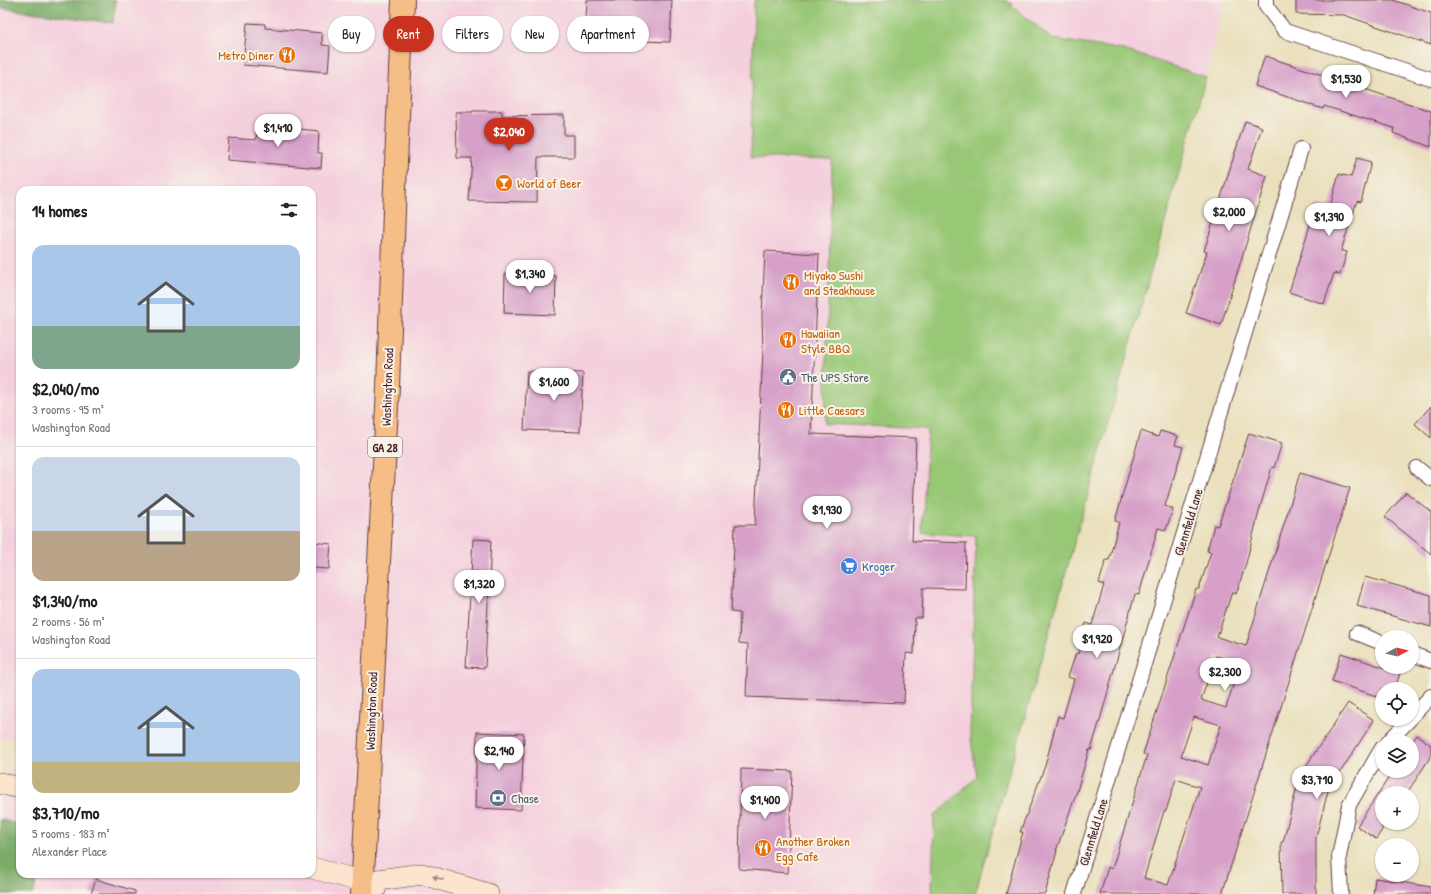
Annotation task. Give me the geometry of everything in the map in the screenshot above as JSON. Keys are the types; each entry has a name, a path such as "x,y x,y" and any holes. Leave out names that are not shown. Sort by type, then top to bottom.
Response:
{"main road":[{"name":"Washington Road","path":"363,888 375,617 388,387 403,0"},
{"path":"0,783 16,787"},
{"path":"316,870 382,894"},
{"path":"363,888 422,874 488,894"}],"street":[{"path":"1266,0 1266,6 1285,31 1431,79"},
{"name":"Glennfield Lane","path":"1074,894 1301,149"},
{"path":"1417,468 1431,479"},
{"path":"1357,634 1375,640"},
{"path":"1419,657 1431,661"},
{"path":"1419,709 1431,696"},
{"path":"1396,734 1403,726"},
{"path":"1341,894 1339,857 1349,805 1375,760"}],"shaded area":[{"path":"0,0 1224,0 1206,77 975,894 34,894 36,878 316,878 316,186 16,186 16,741 0,738"},
{"path":"16,755 16,827 0,821 0,795"}],"green space":[{"path":"0,0 116,0 113,23 0,8"},
{"path":"754,0 1007,1 1052,39 1124,50 1206,77 975,894 932,894 934,816 977,777 970,734 976,536 922,533 928,429 825,424 832,160 751,157"},
{"path":"0,819 16,824 16,878 38,878 33,894 0,894"}],"building":[{"path":"587,0 672,0 670,42 649,41 649,16 586,16"},
{"path":"1296,0 1393,0 1431,13 1431,45 1344,15 1296,14"},
{"name":"Metro Diner","path":"247,23 265,24 265,28 322,33 322,45 328,46 328,52 330,52 328,72 243,65"},
{"path":"1265,56 1431,111 1431,147 1393,133 1394,128 1324,106 1323,109 1255,86"},
{"path":"502,111 502,116 564,115 564,135 574,135 574,157 538,157 537,202 469,201 472,158 457,158 456,112"},
{"path":"1245,121 1262,127 1248,169 1267,176 1221,325 1186,313 1207,252 1204,251"},
{"path":"258,125 319,131 318,153 322,153 321,168 227,160 229,138 256,140"},
{"path":"1357,158 1371,162 1361,202 1357,201 1341,251 1347,252 1340,275 1334,273 1324,304 1289,292 1316,206 1329,210 1339,174 1351,177"},
{"name":"Kroger","path":"765,251 819,254 811,434 916,438 912,541 966,543 965,589 923,588 922,618 915,618 914,654 906,653 904,703 746,697 748,644 739,643 740,613 731,612 735,525 755,525 763,350 762,316"},
{"path":"505,274 556,276 555,315 504,313"},
{"path":"527,371 583,373 580,432 524,430"},
{"path":"1431,406 1431,438 1415,424"},
{"path":"1141,431 1158,437 1160,431 1178,436 1175,445 1183,447 1165,506 1173,509 1166,530 1158,528 1139,595 1135,594 1091,750 1089,750 1077,791 1056,851 1045,894 1006,894 1023,832 1020,832 1045,766 1058,716 1063,718 1074,679 1068,677 1076,653 1078,654 1086,623 1092,625 1104,585 1099,583 1106,560 1109,560 1119,522 1115,521"},
{"path":"1249,433 1282,443 1274,468 1272,467 1245,567 1236,594 1232,592 1217,637 1246,646 1300,473 1350,488 1222,894 1100,894 1108,867 1112,869 1147,755 1143,754 1196,589 1199,589 1211,552 1207,551 1214,525 1218,526","holes":["1216,656 1240,663 1226,708 1201,700","1194,717 1221,725 1208,765 1181,756","1176,779 1200,787 1168,885 1144,878 1164,811 1166,811"]},
{"path":"1406,492 1431,512 1431,554 1385,517"},
{"path":"473,539 491,540 485,668 466,667"},
{"path":"316,542 331,544 329,569 316,568"},
{"path":"1365,577 1431,595 1431,627 1357,606"},
{"path":"1341,653 1375,665 1375,674 1400,674 1397,682 1375,682 1375,696 1332,681"},
{"path":"1348,703 1374,720 1328,791 1316,837 1316,894 1282,894 1281,842 1283,842 1300,775"},
{"path":"477,732 524,734 521,810 475,808"},
{"path":"1419,736 1431,745 1431,756 1419,774"},
{"path":"741,769 792,771 788,873 739,869"},
{"path":"1388,778 1417,778 1412,786 1383,786"},
{"path":"1375,798 1375,830 1382,830 1375,838 1357,826"},
{"path":"1375,878 1375,882 1400,882 1431,887 1430,894 1373,894"},
{"path":"96,879 135,891 135,894 91,894"}],"place":[{"name":"Metro Diner","path":"287,55"},
{"name":"World of Beer","path":"504,183"},
{"name":"Miyako Sushi and Steakhouse","path":"791,282"},
{"name":"Hawaiian Style BBQ","path":"788,340"},
{"name":"The UPS Store","path":"788,377"},
{"name":"Little Caesars","path":"786,410"},
{"name":"Kroger","path":"849,566"},
{"name":"Chase","path":"498,798"},
{"name":"Another Broken Egg Cafe","path":"763,848"}]}
